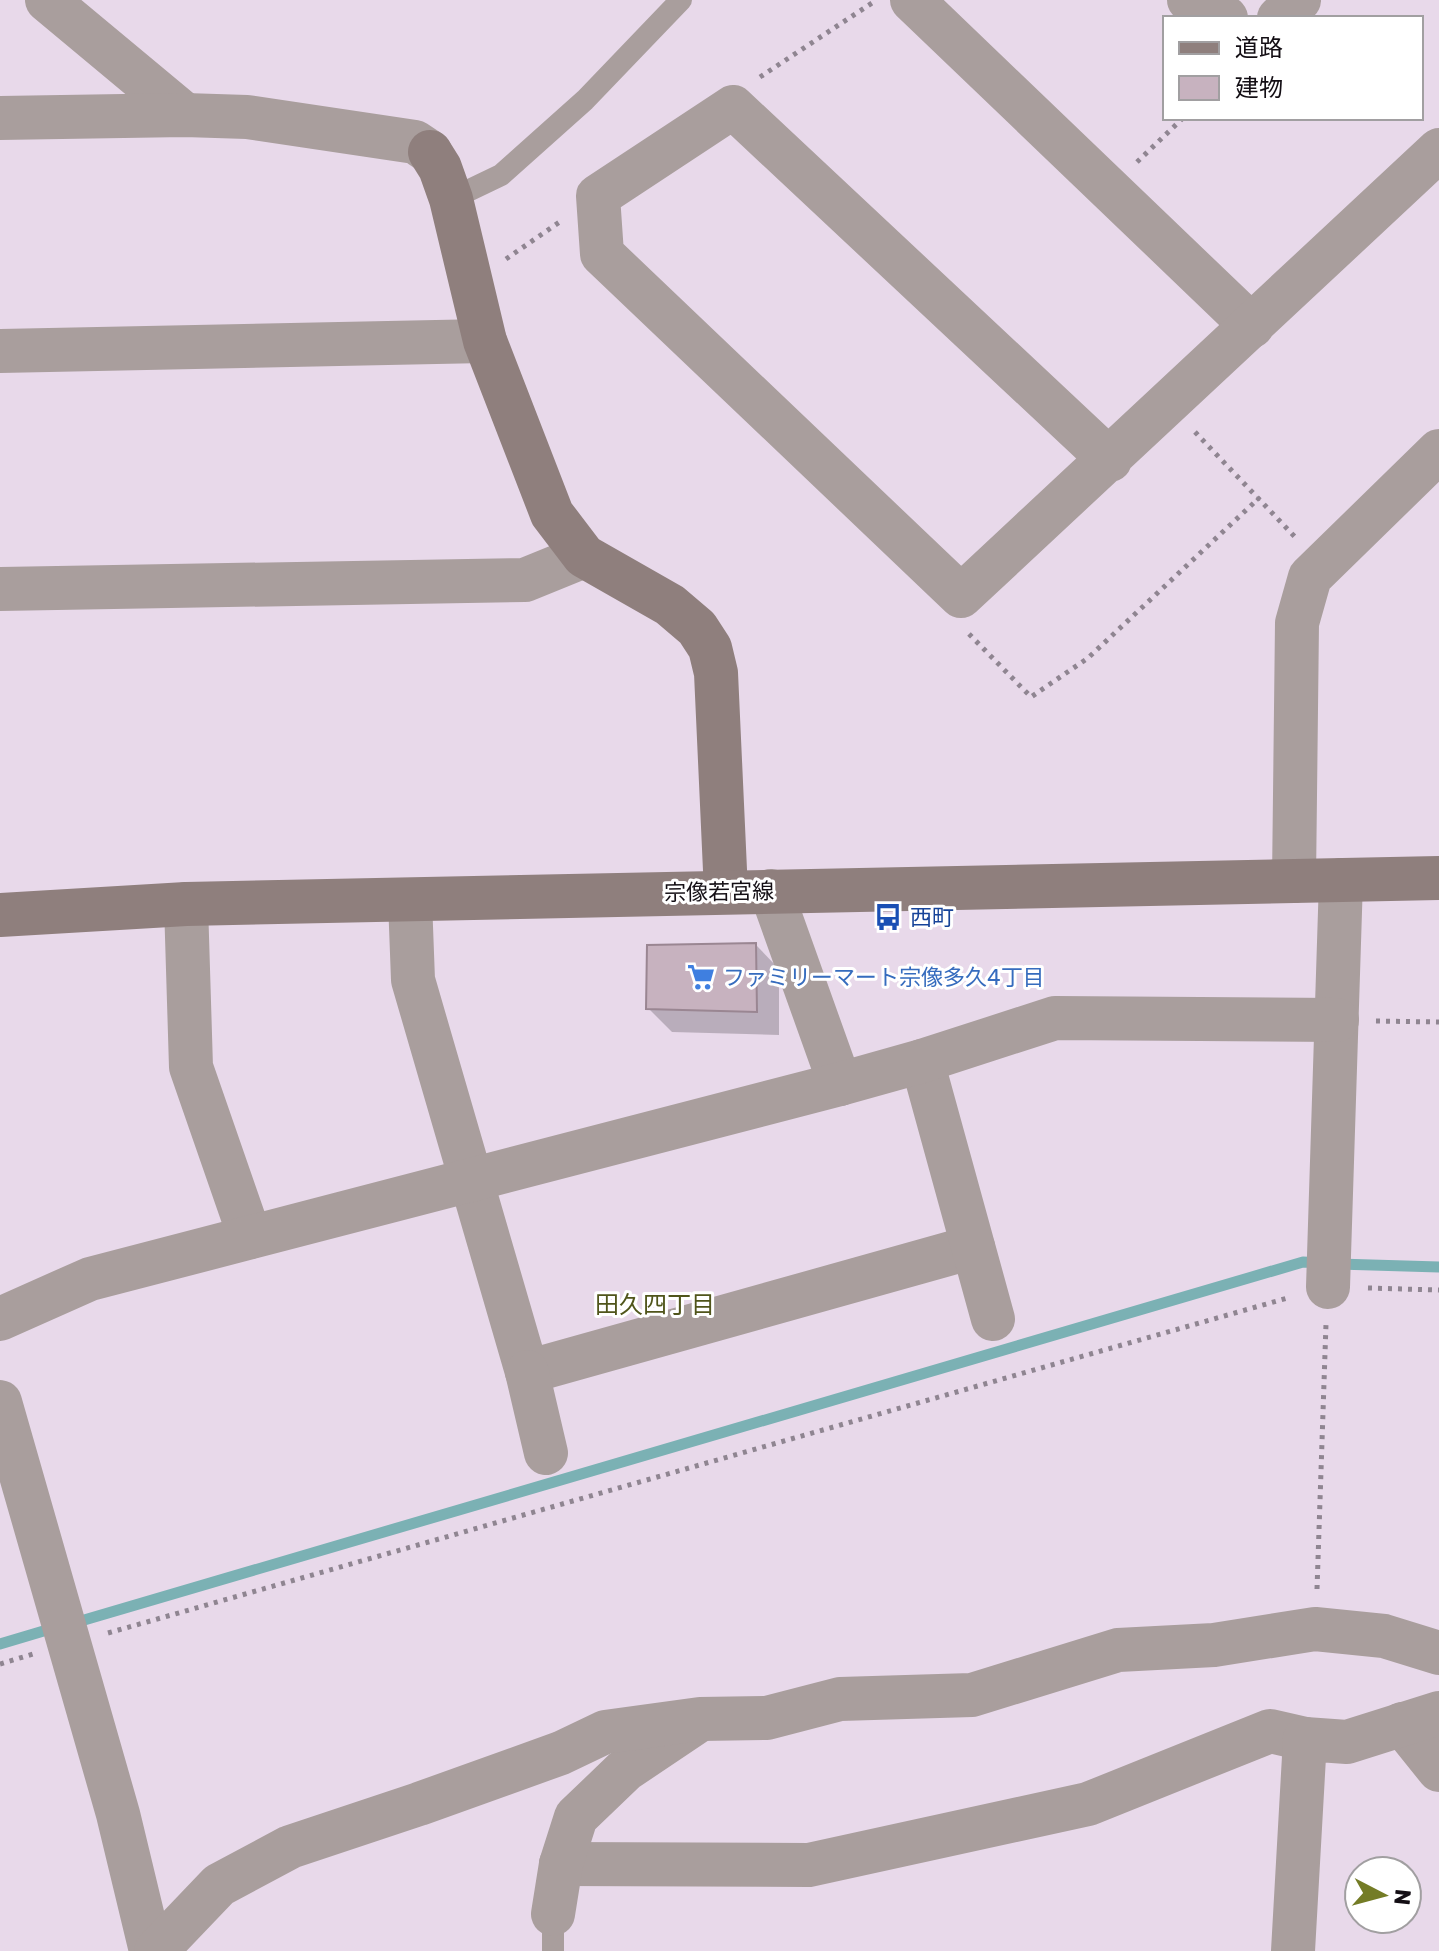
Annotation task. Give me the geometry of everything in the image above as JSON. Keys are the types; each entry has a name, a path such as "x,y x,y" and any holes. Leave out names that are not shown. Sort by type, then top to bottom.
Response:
{"main road":[{"path":"430,152 440,168 451,199 485,341 552,514 584,556 670,605 697,628 710,648 716,673 726,892"},
{"name":"宗像若宮線","path":"0,915 186,904 1439,878"}],"street":[{"path":"47,0 185,115"},
{"path":"912,0 1252,326"},
{"path":"1189,0 1222,16"},
{"path":"1281,16 1299,0"},
{"path":"1110,460 733,107 598,196 602,254 961,596 1110,460 1439,150"},
{"path":"0,118 247,117 415,142 430,152"},
{"path":"0,351 485,341"},
{"path":"1294,881 1297,623 1310,577 1439,451"},
{"path":"0,589 525,580 584,556"},
{"path":"1328,1287 1341,880"},
{"path":"771,891 840,1084"},
{"path":"410,900 413,980 527,1372 546,1453"},
{"path":"186,904 191,1067 250,1237"},
{"path":"0,1319 90,1279 840,1084 1055,1018 1337,1020"},
{"path":"922,1061 993,1319"},
{"path":"527,1372 973,1247"},
{"path":"0,1402 154,1951"},
{"path":"154,1951 219,1885 290,1847 547,1758 605,1732 700,1719 767,1718 840,1699 972,1695 1118,1650 1214,1645 1315,1629 1384,1636 1439,1653"},
{"path":"561,1864 809,1865 1088,1804 1270,1731 1305,1739 1347,1742 1420,1718 1439,1770"},
{"path":"553,1933 561,1864 576,1817 625,1770 700,1719"},
{"path":"1293,1951 1305,1739"}],"lane":[{"path":"451,199 501,175 585,100 681,0"}],"path":[{"path":"733,107 747,86 877,0"},
{"path":"1108,190 1181,120"},
{"path":"471,283 598,196"},
{"path":"1168,405 1321,565"},
{"path":"961,596 950,614 1031,697 1088,658 1259,498"},
{"path":"1337,1020 1439,1022"},
{"path":"0,1664 1328,1287 1439,1290"},
{"path":"1315,1629 1328,1287"}],"building":[{"name":"ファミリーマート宗像多久4丁目","path":"756,943 757,1012 646,1009 647,945"}],"waterway":[{"path":"74,1623 1303,1262 1321,1263"},
{"path":"1338,1264 1439,1267"},
{"path":"0,1644 57,1627"}],"place":[{"name":"西町","path":"888,917"},
{"name":"ファミリーマート宗像多久4丁目","path":"701,977"}],"district":[{"name":"田久四丁目","path":"655,1305"}]}
